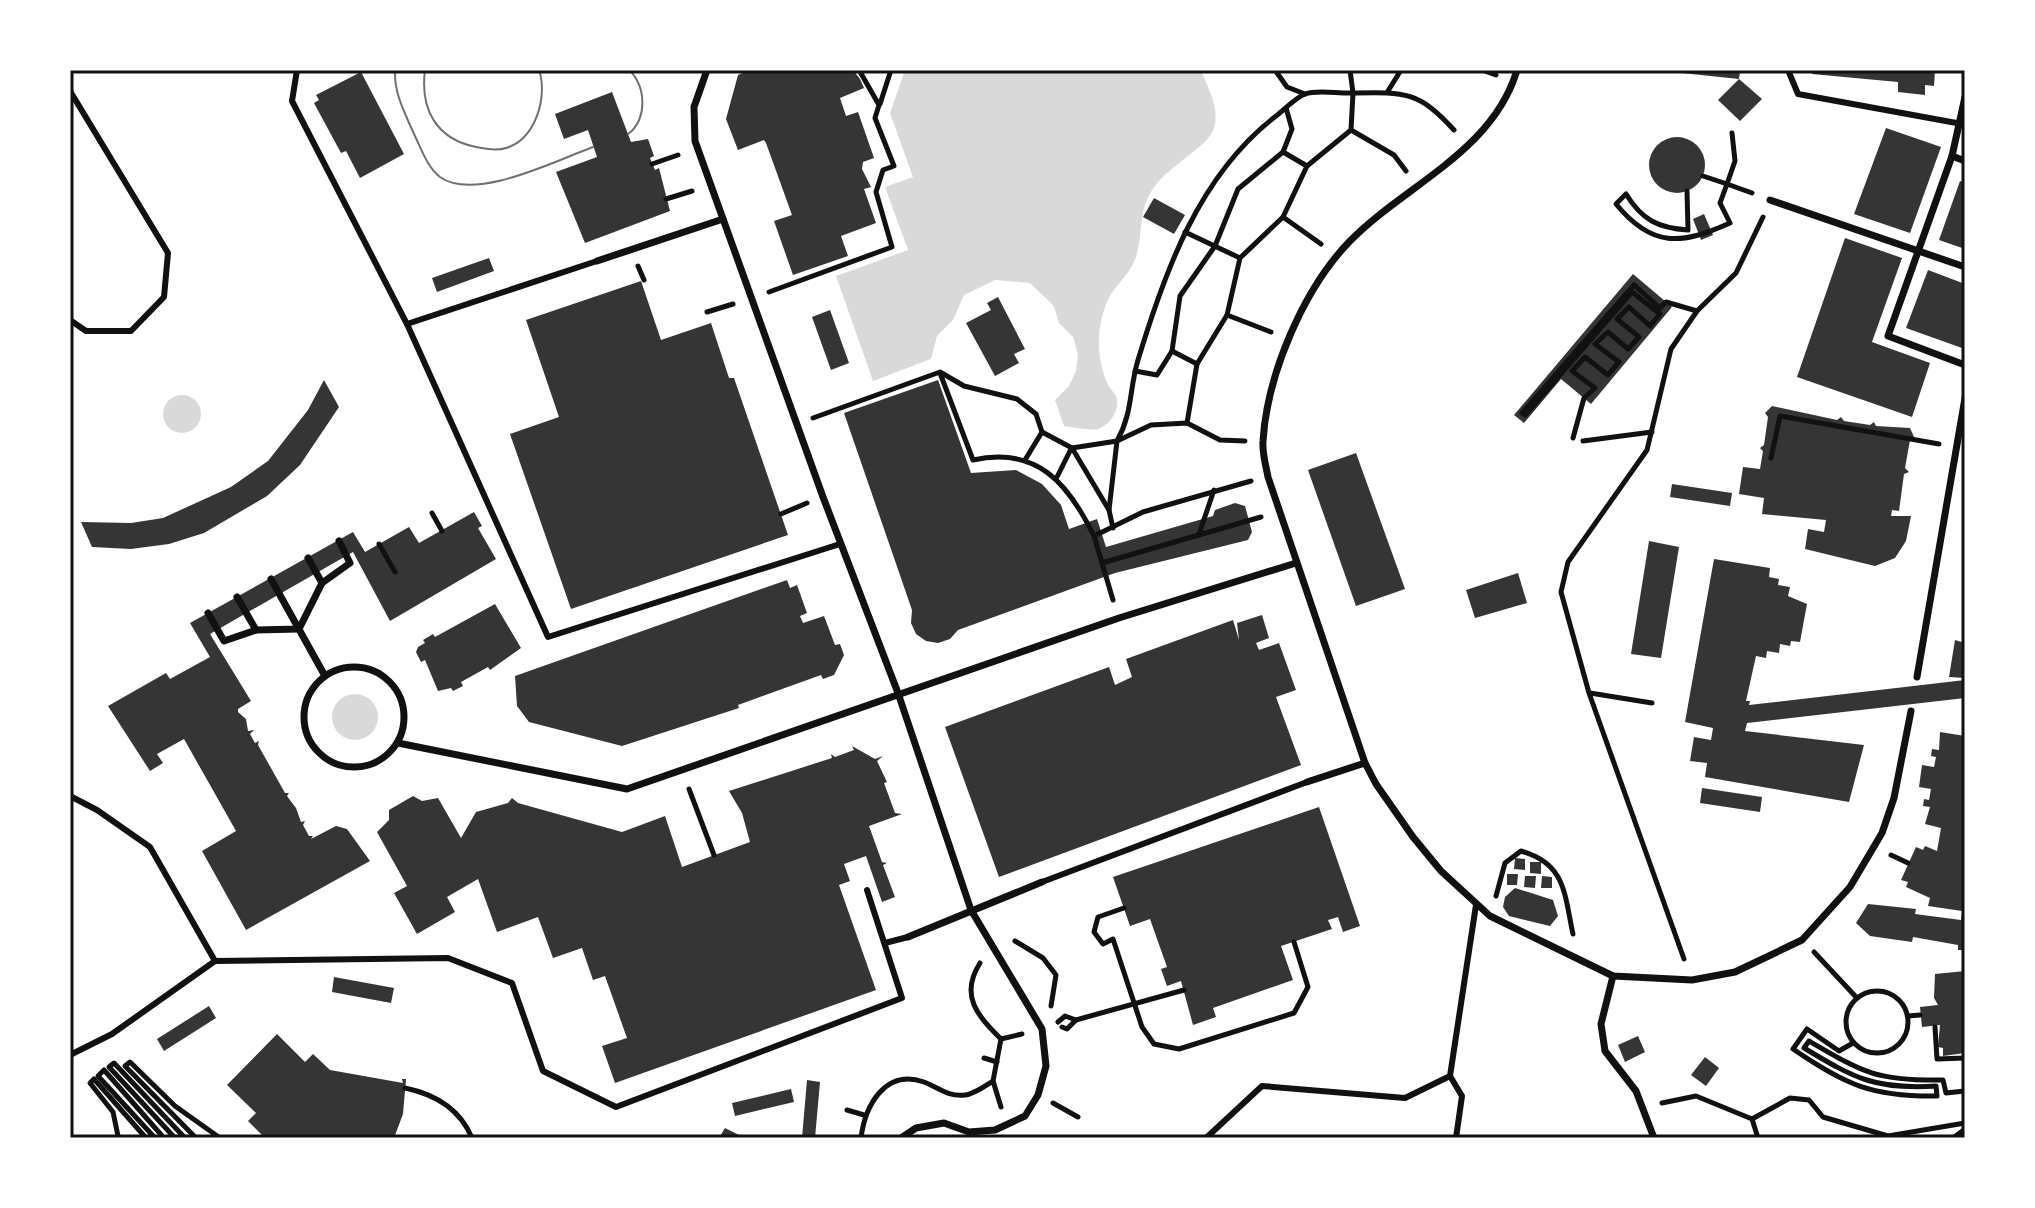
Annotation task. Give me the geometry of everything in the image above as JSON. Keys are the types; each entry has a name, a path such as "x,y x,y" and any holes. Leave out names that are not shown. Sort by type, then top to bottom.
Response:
{"street":[{"path":"707,70 694,107 695,141 840,544 898,693 971,910 994,943 1042,1029 1046,1066 1038,1095 1025,1116 995,1130 969,1132 944,1123 916,1128 901,1138"},
{"path":"1517,70 1487,125 1419,188 1350,241 1316,284 1289,338 1262,442 1268,477 1279,512 1365,763 1376,784 1413,837 1490,916 1613,976 1692,980 1735,972 1802,940 1850,887 1882,833 1894,798 1911,711"},
{"path":"1965,97 1962,124 1952,156 1888,336 1965,365"},
{"path":"1952,156 1965,161"},
{"path":"1770,200 1965,267"},
{"path":"597,261 723,219"},
{"path":"1917,677 1965,398"},
{"path":"299,629 322,583 350,563 339,541"},
{"path":"308,558 322,583"},
{"path":"398,743 627,789 1119,618 1296,563"},
{"path":"271,579 325,676"},
{"path":"237,597 256,630"},
{"path":"208,613 224,641 256,630 299,629"},
{"path":"357,667 374,671 388,680 399,693 404,709 403,727 398,743 380,760 357,768 326,760 314,748 304,718 306,702 325,676 340,669 357,667"},
{"path":"1307,782 1365,763"},
{"path":"908,937 1042,882"},
{"path":"1613,976 1601,1024 1605,1051 1636,1091 1654,1138"}],"lane":[{"path":"297,70 292,101 407,324 548,637 840,544"},
{"path":"1788,70 1798,94 1962,124"},
{"path":"70,91 168,253 164,297 131,331 86,331 70,320"},
{"path":"407,324 597,261"},
{"path":"1042,882 1307,782"},
{"path":"70,796 97,810 150,847 215,961"},
{"path":"70,1055 112,1034 215,961 448,958 512,983 543,1071 616,1107 902,998 867,890"},
{"path":"1456,1138 1462,1096 1450,1076 1476,905"},
{"path":"885,943 908,937"},
{"path":"1206,1138 1262,1086 1405,1098 1450,1076"}],"path":[{"path":"859,70 879,105"},
{"path":"751,298 892,247 876,192 883,170 894,166 875,118 891,70"},
{"path":"1275,70 1287,87 1305,94 1406,92 1434,107 1466,144"},
{"path":"1187,423 1197,364 1227,315 1240,258 1283,217 1307,166 1351,130 1353,93 1350,70"},
{"path":"1388,91 1401,70"},
{"path":"1109,510 1117,441 1130,418 1135,371 1159,288 1185,232 1218,178 1260,129 1305,94"},
{"path":"1135,371 1157,375 1172,351 1180,296 1215,246 1238,189 1283,152 1292,129 1286,108"},
{"path":"1351,130 1394,155 1419,188"},
{"path":"1687,191 1688,230 1664,229 1639,214 1626,194 1616,204 1635,227 1660,238 1687,239 1730,223 1720,203 1735,161 1732,133"},
{"path":"1283,152 1307,166"},
{"path":"1692,980 1589,693 1561,592 1568,562 1647,450 1671,349 1697,311 1736,273 1770,200 1703,176"},
{"path":"1283,217 1338,255"},
{"path":"1185,232 1240,258"},
{"path":"1573,438 1584,398 1595,388 1572,371 1585,357 1608,375 1619,362 1595,344 1608,332 1628,349 1639,337 1617,319 1629,307 1650,326 1660,314 1632,292 1525,415 1522,413 1634,285 1660,308 1666,302 1697,311"},
{"path":"1227,315 1289,338"},
{"path":"1172,351 1197,364"},
{"path":"797,424 940,372"},
{"path":"940,372 964,386 1017,399 1036,414 1042,432 1072,448 1109,510 1113,528"},
{"path":"940,372 973,460 995,455 1025,460 1057,477 1076,500 1094,536 1119,618"},
{"path":"1771,458 1780,416 1956,447"},
{"path":"1072,448 1117,441 1151,425 1187,423 1220,440 1262,442"},
{"path":"1025,460 1042,432"},
{"path":"1583,441 1652,432"},
{"path":"1057,477 1072,448"},
{"path":"1094,536 1143,512 1214,489 1268,477"},
{"path":"1199,535 1214,489"},
{"path":"1102,563 1279,512"},
{"path":"432,513 442,531"},
{"path":"379,544 395,572"},
{"path":"1589,693 1652,703"},
{"path":"682,769 714,855"},
{"path":"1490,916 1505,863 1521,851 1543,857 1560,878 1579,962"},
{"path":"1124,908 1098,917 1094,932 1103,944 1113,939 1142,1027 1154,1044 1179,1049 1294,1013 1308,987 1294,942"},
{"path":"1011,940 1043,958 1056,975 1051,1005 1042,1029 1001,1039 977,1015 970,992 976,968 994,943 1011,940"},
{"path":"1802,940 1857,998"},
{"path":"1076,1020 1184,990"},
{"path":"1872,991 1888,992 1901,1001 1908,1016 1907,1032 1899,1046 1883,1053 1867,1053 1853,1043 1846,1028 1848,1011 1857,998 1872,991"},
{"path":"1908,1016 1920,1015"},
{"path":"1935,1027 1937,1059 1965,1058"},
{"path":"1853,1043 1839,1051 1807,1029 1793,1049 1860,1089 1898,1096 1937,1096 1936,1086 1901,1088 1857,1079 1804,1048 1809,1041 1861,1071 1897,1081 1943,1080 1946,1093 1965,1091"},
{"path":"861,1138 864,1115 879,1091 896,1080 922,1081 947,1094 968,1095 993,1081 1001,1039"},
{"path":"984,1058 997,1062"},
{"path":"196,1138 125,1066 130,1062 175,1106 220,1138"},
{"path":"175,1138 109,1067 114,1063 185,1138"},
{"path":"155,1138 98,1076 104,1070 164,1138"},
{"path":"118,1136 113,1112 90,1083 94,1079 146,1138"},
{"path":"405,1088 443,1101 466,1125 472,1138"},
{"path":"1642,1108 1696,1096 1752,1119"},
{"path":"1752,1119 1790,1098 1809,1100 1823,1117 1890,1137 1965,1123"},
{"path":"847,1110 864,1115"},
{"path":"1752,1119 1758,1138"},
{"path":"1953,1138 1965,1129"}],"shaded area":[{"path":"905,70 1201,70 1214,106 1214,128 1210,136 1158,182 1151,192 1144,209 1134,262 1103,312 1099,333 1100,354 1104,375 1116,396 1117,405 1112,418 1102,427 1092,430 1064,426 1055,400 1069,386 1076,371 1078,354 1073,337 1059,323 1054,306 1030,283 995,280 964,295 953,320 937,336 931,359 873,381 836,276 908,250 885,187 913,177 890,113"},
{"path":"182,395 195,401 201,414 195,427 182,433 169,427 163,414 169,401"},
{"path":"355,694 372,700 378,717 372,734 355,740 338,734 332,717 338,700"}],"building":[{"path":"750,70 853,70 860,79 864,88 840,98 846,116 858,112 874,158 863,162 862,169 871,187 864,189 876,223 841,236 848,256 793,275 774,221 792,215 766,143 764,140 738,150 726,119 738,75"},
{"path":"1653,70 1740,70 1739,79"},
{"path":"1813,70 1935,70 1934,86 1925,85 1925,95 1898,92 1898,82 1812,74"},
{"path":"361,72 404,154 360,178 346,151 341,153 314,103 319,100 316,95"},
{"path":"1739,79 1762,99 1740,121 1718,100"},
{"path":"612,92 631,142 648,139 654,156 650,158 655,170 659,168 670,211 585,243 556,172 597,157 588,130 564,139 555,114"},
{"path":"1886,128 1941,147 1910,233 1854,214"},
{"path":"1677,137 1697,145 1705,165 1697,185 1677,193 1657,185 1649,165 1657,145"},
{"path":"1960,181 1965,183 1965,249 1939,240"},
{"path":"1154,198 1185,215 1174,234 1143,217"},
{"path":"1704,214 1713,235 1701,240 1693,219"},
{"path":"1845,238 1902,258 1872,342 1930,363 1912,417 1797,377"},
{"path":"489,258 494,271 437,292 432,278"},
{"path":"1928,270 1965,284 1962,348 1906,328"},
{"path":"1633,274 1672,307 1591,404 1561,379 1524,423 1514,415"},
{"path":"641,281 661,340 711,323 729,378 734,378 788,535 571,609 510,434 559,417 526,320"},
{"path":"998,297 1025,349 1014,354 1019,363 995,376 966,323 991,310 987,303"},
{"path":"830,310 849,363 831,370 812,317"},
{"path":"324,380 339,407 300,465 267,496 204,533 169,544 131,549 92,547 81,522 131,523 163,518 231,487 268,461 308,410"},
{"path":"938,380 971,473 1016,470 1042,484 1061,505 1069,529 1097,519 1106,547 1213,516 1215,510 1235,503 1245,506 1252,532 1248,540 1115,573 958,630 950,639 938,643 926,641 916,634 911,623 912,610 844,413"},
{"path":"1772,406 1837,420 1841,417 1844,421 1910,428 1914,437 1910,440 1905,468 1909,472 1904,474 1899,511 1892,510 1891,516 1911,516 1906,541 1895,558 1875,566 1805,549 1808,529 1824,532 1826,520 1762,514 1764,498 1739,494 1743,467 1760,469 1763,451 1760,448 1764,445 1768,417 1765,413"},
{"path":"1356,453 1405,589 1356,606 1308,470"},
{"path":"1672,484 1732,493 1730,506 1670,497"},
{"path":"474,512 482,526 478,528 496,559 390,621 353,552 210,634 251,701 238,712 246,719 248,731 254,730 250,734 255,743 259,741 258,745 285,793 289,793 287,796 301,822 305,821 303,825 309,836 313,836 311,839 336,826 347,829 370,861 246,930 202,851 236,831 184,739 157,754 163,763 150,771 108,706 166,673 170,679 210,657 190,623 353,532 365,552 409,527 419,543"},
{"path":"1649,541 1679,547 1661,658 1631,654"},
{"path":"1714,559 1770,568 1769,577 1779,579 1778,585 1790,587 1788,596 1807,604 1800,642 1791,641 1790,646 1780,644 1779,653 1767,651 1766,658 1756,656 1746,701 1750,701 1749,705 1965,680 1965,698 1747,723 1745,731 1864,745 1849,802 1705,777 1707,763 1690,761 1694,737 1711,740 1713,728 1685,722"},
{"path":"1518,573 1527,603 1475,618 1466,590"},
{"path":"787,580 790,588 797,585 807,613 800,616 803,623 824,616 835,645 840,644 844,655 834,675 823,679 821,675 738,705 739,708 622,746 529,722 517,706 515,676"},
{"path":"495,604 521,648 490,670 488,667 461,682 463,686 453,691 451,688 438,691 425,660 421,662 416,652 418,647 433,634 435,637"},
{"path":"1262,615 1269,638 1256,643 1259,650 1279,643 1296,690 1276,697 1301,765 999,877 945,727 1109,667 1115,685 1132,677 1126,659 1233,620 1239,640 1237,623"},
{"path":"1955,640 1965,643 1965,678 1949,677"},
{"path":"1940,732 1965,736 1965,950 1958,950 1958,945 1913,937 1912,942 1870,936 1856,923 1868,904 1916,909 1915,914 1961,920 1962,911 1928,906 1930,898 1906,887 1908,882 1901,880 1916,847 1923,850 1925,846 1937,851 1941,828 1925,824 1930,807 1923,806 1924,799 1929,800 1931,789 1919,787 1922,765 1934,767 1936,757 1931,756 1932,749 1939,750"},
{"path":"852,746 875,759 883,756 877,761 887,782 884,783 895,813 902,814 869,826 882,862 887,863 883,865 895,897 882,902 866,856 844,864 850,881 839,885 876,990 615,1083 602,1046 627,1038 605,976 593,980 582,948 553,958 538,917 497,932 478,879 447,897 455,912 417,934 394,893 407,886 377,832 389,820 389,810 413,796 422,801 438,798 461,838 476,812 508,803 512,798 518,803 622,832 665,816 682,867 750,842 742,813 729,791 832,758 831,754 835,757 854,750"},
{"path":"1702,788 1762,797 1760,812 1700,803"},
{"path":"1319,807 1360,926 1343,932 1338,917 1328,920 1332,929 1281,946 1293,980 1213,1008 1216,1017 1193,1025 1181,981 1167,986 1161,969 1167,967 1150,919 1130,926 1113,877"},
{"path":"1515,858 1525,859 1525,870 1514,869"},
{"path":"1530,862 1541,862 1541,874 1530,873"},
{"path":"1507,874 1518,874 1517,885 1507,885"},
{"path":"1525,876 1536,876 1535,888 1524,887"},
{"path":"1542,876 1552,877 1552,888 1541,888"},
{"path":"1515,888 1553,900 1558,916 1550,926 1509,916 1503,907 1505,897"},
{"path":"1965,971 1965,1053 1943,1056 1943,1048 1938,1047 1940,1025 1922,1027 1920,1007 1938,1005 1934,998 1935,974"},
{"path":"334,977 394,988 391,1003 332,992"},
{"path":"209,1006 216,1018 164,1051 157,1039"},
{"path":"277,1034 305,1062 313,1054 330,1070 403,1083 402,1079 406,1079 403,1114 394,1138 265,1138 248,1121 256,1113 227,1085"},
{"path":"1638,1036 1645,1052 1625,1062 1618,1045"},
{"path":"1705,1057 1719,1068 1706,1086 1691,1075"},
{"path":"807,1080 820,1082 815,1138 802,1138"},
{"path":"791,1089 794,1102 735,1116 732,1103"},
{"path":"725,1128 745,1138 719,1138"}],"tram line":[{"path":"395,70 401,103 425,157 440,177 455,183 474,185 494,182 538,169 593,147"},
{"path":"425,70 428,109 441,129 462,143 495,150 516,143 532,126 542,92 539,70"},
{"path":"628,134 639,121 642,103 639,85 629,70"}]}
